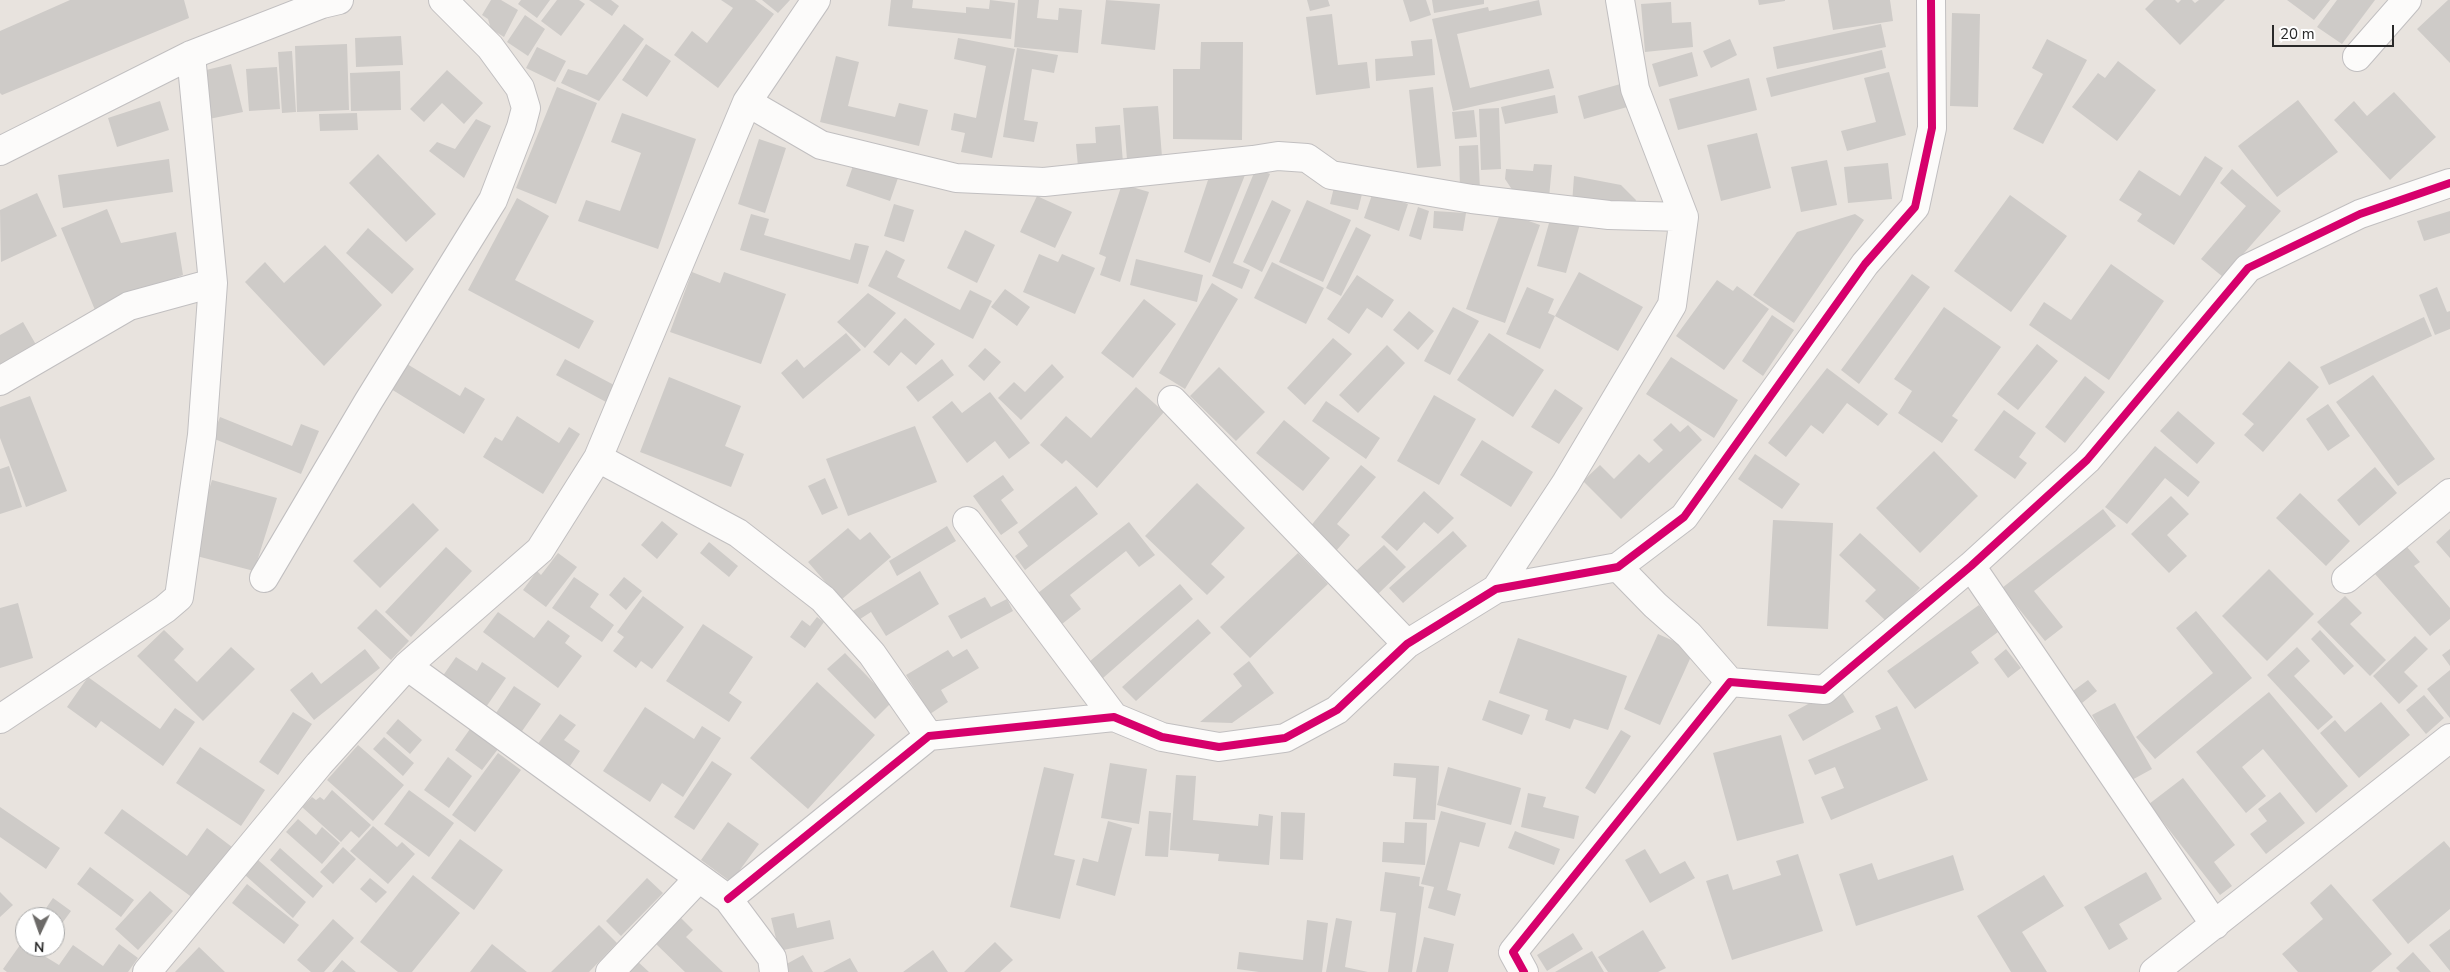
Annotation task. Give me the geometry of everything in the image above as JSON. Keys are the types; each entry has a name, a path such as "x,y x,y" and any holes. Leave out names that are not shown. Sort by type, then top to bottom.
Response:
{"street":[{"path":"264,578 368,402 493,200 526,108 520,88 490,47 443,0"},
{"path":"147,972 319,764 407,666 540,550 598,458 748,102 816,0"},
{"path":"1496,589 1566,483 1672,305 1684,217 1635,90 1620,0"},
{"path":"728,899 929,736 1114,717 1162,738 1219,747 1285,738 1337,710 1407,644 1496,589 1618,567 1684,517 1865,264 1915,207 1932,128 1931,0"},
{"path":"2357,57 2407,0"},
{"path":"2,145 191,56 327,1"},
{"path":"0,719 165,609 179,597 202,435 213,283 191,56"},
{"path":"748,102 821,145 956,178 1044,182 1278,156 1307,158 1331,175 1472,199 1609,215 1684,217"},
{"path":"1618,567 1655,605 1689,635 1730,682 1824,690 1971,566 2087,460 2248,268 2360,214 2450,183"},
{"path":"0,381 130,306 213,283"},
{"path":"1172,400 1407,644"},
{"path":"598,458 738,533 823,599 872,654 929,736"},
{"path":"2346,579 2450,492"},
{"path":"967,521 1114,717"},
{"path":"1971,566 2215,925"},
{"path":"407,666 728,899 772,958 774,972"},
{"path":"1524,972 1513,952 1730,682"},
{"path":"2154,972 2450,738"},
{"path":"610,972 698,879"}],"building":[{"path":"70,0 184,0 189,18 2,95 0,93 0,31"},
{"path":"491,0 501,0 518,10 504,37 491,29 488,19 482,15"},
{"path":"521,0 550,0 537,18 518,4"},
{"path":"557,0 579,0 585,4 561,36 541,21"},
{"path":"589,0 611,0 619,6 612,16"},
{"path":"721,0 755,0 774,14 718,88 674,55 692,31 707,43 733,8"},
{"path":"762,0 790,0 778,13"},
{"path":"891,0 913,0 912,8 966,13 966,7 989,9 990,0 1015,3 1011,39 888,26"},
{"path":"1018,0 1039,0 1037,18 1058,20 1059,8 1082,10 1078,53 1014,47"},
{"path":"1106,0 1160,4 1155,50 1101,44"},
{"path":"1307,0 1328,0 1330,6 1310,11"},
{"path":"1403,0 1426,0 1431,15 1410,22"},
{"path":"1432,0 1484,0 1484,4 1434,13"},
{"path":"1539,0 1542,15 1457,34 1470,88 1549,69 1554,88 1453,111 1432,19 1488,7 1489,11"},
{"path":"1758,0 1785,0 1785,1 1759,5"},
{"path":"1828,0 1890,0 1893,21 1833,30"},
{"path":"2154,0 2175,0 2178,3 2181,0 2192,0 2195,3 2199,0 2225,0 2180,45 2145,9"},
{"path":"2287,0 2330,0 2314,20"},
{"path":"2337,0 2375,0 2342,44 2317,27"},
{"path":"2450,0 2450,63 2417,29"},
{"path":"1671,2 1672,23 1691,22 1693,47 1645,52 1641,4"},
{"path":"1952,13 1980,14 1978,107 1950,106"},
{"path":"1332,14 1338,65 1367,62 1370,88 1316,95 1306,17"},
{"path":"525,15 545,29 528,56 507,42"},
{"path":"624,24 644,39 599,101 561,83 568,69 587,75"},
{"path":"1881,24 1886,47 1777,69 1773,47"},
{"path":"401,36 403,65 356,67 355,38"},
{"path":"958,38 1015,49 992,158 961,152 965,133 951,130 954,113 976,118 986,66 954,59"},
{"path":"1432,39 1435,75 1376,81 1375,59 1413,56 1411,41"},
{"path":"1730,39 1737,55 1711,68 1703,51"},
{"path":"2047,39 2087,60 2043,144 2013,129 2043,74 2032,68"},
{"path":"1201,42 1243,42 1242,140 1173,139 1173,69 1200,69"},
{"path":"347,44 349,110 297,112 295,46"},
{"path":"646,44 671,61 647,97 622,80"},
{"path":"537,47 566,61 555,82 526,68"},
{"path":"1017,48 1058,55 1054,73 1032,69 1024,120 1038,122 1034,142 1003,137"},
{"path":"1882,50 1886,68 1771,97 1766,78"},
{"path":"292,51 296,112 282,113 278,52"},
{"path":"1692,52 1698,76 1659,87 1652,64"},
{"path":"836,56 859,62 848,106 895,117 899,103 928,110 919,146 820,122"},
{"path":"2118,61 2156,90 2117,141 2072,107 2098,73 2105,78"},
{"path":"231,64 243,112 209,119 198,72"},
{"path":"277,67 280,109 249,111 246,69"},
{"path":"447,70 483,103 464,124 442,103 424,122 410,109"},
{"path":"400,71 401,110 351,111 350,73"},
{"path":"1889,72 1906,135 1847,151 1841,131 1876,122 1864,78"},
{"path":"1749,78 1757,110 1678,130 1669,99"},
{"path":"1624,83 1631,106 1584,119 1578,96"},
{"path":"557,87 597,103 556,204 516,188"},
{"path":"1433,87 1441,166 1417,168 1409,90"},
{"path":"2394,92 2436,137 2390,180 2334,120 2354,101 2367,116"},
{"path":"1555,95 1558,113 1505,124 1501,107"},
{"path":"2298,100 2338,152 2277,197 2238,146"},
{"path":"160,101 169,130 117,147 108,118"},
{"path":"1158,106 1162,157 1127,160 1123,108"},
{"path":"1499,108 1501,169 1481,170 1479,109"},
{"path":"1474,110 1477,137 1455,139 1452,112"},
{"path":"357,113 358,130 320,131 319,114"},
{"path":"622,113 696,139 658,249 578,221 586,200 620,211 641,153 611,142"},
{"path":"476,119 491,126 464,178 429,151 437,142 455,149"},
{"path":"1120,125 1123,163 1078,167 1076,144 1096,143 1095,127"},
{"path":"1757,133 1771,188 1721,201 1707,145"},
{"path":"759,139 786,148 765,213 738,204"},
{"path":"1478,145 1480,190 1460,191 1459,146"},
{"path":"378,154 436,214 406,242 349,183"},
{"path":"2205,156 2223,168 2174,245 2137,221 2142,214 2119,200 2139,170 2180,196"},
{"path":"169,159 173,192 63,208 58,175"},
{"path":"1827,160 1837,205 1801,212 1791,167"},
{"path":"854,163 898,178 890,201 846,186"},
{"path":"1888,163 1892,199 1848,203 1844,167"},
{"path":"1534,164 1552,165 1549,198 1517,197 1505,179 1506,169 1533,171"},
{"path":"1256,168 1270,174 1233,263 1250,270 1242,289 1212,276"},
{"path":"2232,169 2281,211 2223,277 2201,259 2246,206 2220,183"},
{"path":"1247,170 1210,263 1184,252 1210,174"},
{"path":"1574,176 1621,185 1636,200 1634,210 1572,204"},
{"path":"1335,183 1363,190 1358,210 1330,204"},
{"path":"1122,184 1149,192 1120,282 1100,275 1106,257 1099,254"},
{"path":"1373,192 1408,204 1399,231 1364,218"},
{"path":"37,193 57,236 1,262 0,210"},
{"path":"2010,195 2067,236 2011,312 1954,271"},
{"path":"1037,196 1072,212 1055,248 1020,232"},
{"path":"517,198 549,216 515,280 594,321 579,349 468,290"},
{"path":"1272,200 1291,210 1262,272 1243,262"},
{"path":"1307,200 1351,220 1323,282 1279,262"},
{"path":"894,204 914,210 904,242 884,236"},
{"path":"1418,207 1429,211 1421,240 1409,236"},
{"path":"107,209 121,243 176,232 183,275 95,310 61,228"},
{"path":"1434,211 1466,213 1463,231 1433,228"},
{"path":"1501,211 1540,225 1505,323 1466,309"},
{"path":"2450,211 2450,233 2424,241 2417,221"},
{"path":"751,214 769,219 764,235 850,260 855,243 869,246 858,284 740,250"},
{"path":"1855,214 1864,220 1794,323 1753,295 1797,232"},
{"path":"1551,216 1580,224 1566,273 1537,266"},
{"path":"1356,227 1371,235 1341,296 1326,288"},
{"path":"368,228 414,269 392,294 346,253"},
{"path":"965,230 995,245 977,283 947,268"},
{"path":"325,245 382,305 324,366 245,282 265,262 284,283"},
{"path":"886,250 905,260 897,277 960,310 970,290 992,301 973,339 868,286"},
{"path":"1039,254 1058,262 1062,254 1095,268 1075,314 1023,292"},
{"path":"1136,259 1203,275 1197,302 1130,285"},
{"path":"1272,262 1324,288 1306,324 1254,298"},
{"path":"2111,264 2164,301 2109,380 2029,325 2044,302 2071,320"},
{"path":"692,272 720,283 724,272 786,294 761,364 670,332"},
{"path":"1579,272 1643,307 1618,351 1555,316"},
{"path":"1912,274 1930,287 1859,384 1841,370"},
{"path":"1357,275 1394,300 1382,318 1367,308 1349,334 1327,319"},
{"path":"1717,280 1733,291 1737,286 1769,309 1724,370 1676,336"},
{"path":"1212,283 1238,299 1185,389 1159,373"},
{"path":"1527,287 1554,299 1548,313 1555,316 1540,349 1506,334"},
{"path":"2437,287 2447,312 2450,311 2450,329 2435,335 2419,295"},
{"path":"1005,289 1030,307 1017,326 991,307"},
{"path":"868,293 896,313 865,348 837,322"},
{"path":"1144,299 1176,324 1133,378 1101,353"},
{"path":"1453,307 1479,321 1450,375 1424,361"},
{"path":"1944,307 2001,347 1952,416 1958,420 1942,443 1898,413 1912,391 1894,379"},
{"path":"1409,311 1434,331 1418,350 1393,330"},
{"path":"1772,315 1794,330 1763,376 1742,361"},
{"path":"2424,317 2432,336 2329,385 2320,367"},
{"path":"905,318 935,344 916,365 901,352 889,366 873,352"},
{"path":"23,322 39,350 0,371 0,335"},
{"path":"846,333 861,350 803,399 781,373 797,359 804,368"},
{"path":"1489,333 1544,370 1513,417 1457,380"},
{"path":"1333,338 1352,354 1305,405 1287,388"},
{"path":"2037,344 2058,361 2018,410 1997,394"},
{"path":"1387,345 1405,363 1358,413 1339,395"},
{"path":"985,348 1001,362 984,381 968,366"},
{"path":"1671,357 1738,400 1714,438 1646,394"},
{"path":"565,359 614,385 606,402 556,375"},
{"path":"942,359 954,375 918,402 906,387"},
{"path":"2289,361 2319,387 2263,452 2244,435 2254,424 2242,414"},
{"path":"407,364 460,396 465,387 485,399 464,434 391,389"},
{"path":"1052,364 1064,377 1021,420 998,398 1014,382 1025,392"},
{"path":"1219,367 1265,412 1236,441 1190,396"},
{"path":"1827,368 1888,414 1878,426 1847,403 1823,434 1811,425 1786,457 1768,443"},
{"path":"2373,375 2435,459 2398,486 2336,402"},
{"path":"2085,376 2105,392 2065,443 2045,427"},
{"path":"669,377 741,406 725,446 744,454 731,487 640,452"},
{"path":"1136,387 1164,412 1097,488 1066,460 1062,464 1040,445 1066,416 1091,438"},
{"path":"1555,389 1583,408 1559,444 1531,427"},
{"path":"990,392 1030,443 1009,459 995,441 967,463 932,417 952,401 962,413"},
{"path":"1434,395 1476,419 1439,485 1397,461"},
{"path":"30,396 67,491 26,507 0,438 0,407"},
{"path":"1326,401 1380,438 1366,459 1312,421"},
{"path":"2328,404 2350,436 2328,451 2306,419"},
{"path":"2004,410 2036,433 2019,457 2027,463 2015,479 1974,450"},
{"path":"2178,411 2215,443 2197,464 2160,431"},
{"path":"517,416 559,443 569,427 580,434 543,494 483,457 495,437 502,441"},
{"path":"220,417 292,446 301,424 319,431 301,474 212,438"},
{"path":"1284,420 1330,458 1303,491 1256,453"},
{"path":"1671,423 1680,432 1688,425 1702,440 1621,519 1583,481 1600,465 1614,479 1639,454 1649,463 1663,450 1653,440"},
{"path":"915,426 937,482 848,516 826,459"},
{"path":"1482,440 1533,472 1511,507 1460,475"},
{"path":"2155,446 2200,482 2188,497 2165,478 2127,524 2105,507"},
{"path":"1934,451 1978,496 1920,553 1876,508"},
{"path":"1755,454 1800,484 1782,509 1738,479"},
{"path":"1361,465 1376,477 1337,524 1350,535 1336,551 1309,528"},
{"path":"9,466 22,507 0,514 0,469"},
{"path":"2375,467 2397,493 2359,526 2337,500"},
{"path":"1003,475 1014,490 1001,500 1018,523 1001,535 973,496"},
{"path":"825,478 838,508 822,515 808,486"},
{"path":"212,480 277,498 254,571 189,554"},
{"path":"1197,483 1245,528 1211,564 1225,577 1207,595 1145,536"},
{"path":"1076,486 1098,514 1025,570 1015,556 1028,546 1018,532"},
{"path":"1424,491 1454,518 1438,534 1424,522 1397,551 1381,537"},
{"path":"2300,493 2350,541 2326,566 2276,518"},
{"path":"2171,496 2189,514 2167,535 2187,556 2169,573 2131,534"},
{"path":"413,503 439,530 380,588 353,561"},
{"path":"2103,509 2116,526 2034,591 2063,627 2045,641 2002,588"},
{"path":"1773,520 1833,523 1828,629 1767,626"},
{"path":"662,521 678,534 657,559 641,545"},
{"path":"1129,522 1155,555 1139,567 1126,551 1070,595 1081,609 1062,624 1038,593"},
{"path":"947,526 956,541 897,576 889,561"},
{"path":"848,528 860,540 870,532 891,557 841,600 808,562"},
{"path":"2450,529 2450,558 2436,542"},
{"path":"1453,531 1467,546 1403,603 1389,588"},
{"path":"1860,533 1920,588 1887,622 1865,601 1876,590 1839,555"},
{"path":"709,542 738,566 729,577 700,553"},
{"path":"1384,545 1406,567 1378,594 1356,571"},
{"path":"446,547 472,571 411,637 385,612"},
{"path":"2407,547 2420,562 2414,566 2450,608 2450,619 2430,636 2375,574"},
{"path":"558,553 577,567 546,607 523,590 537,571 541,575"},
{"path":"1298,553 1328,584 1250,658 1220,627"},
{"path":"2269,569 2314,614 2267,661 2222,616"},
{"path":"920,571 939,604 886,636 871,612 857,621 851,612"},
{"path":"574,577 599,594 590,607 614,625 602,642 552,608"},
{"path":"624,577 642,591 626,610 609,595"},
{"path":"1180,584 1193,599 1103,678 1089,662"},
{"path":"643,596 684,627 652,669 641,661 636,668 613,651 624,637 617,632"},
{"path":"2345,596 2362,613 2350,624 2386,660 2370,676 2317,622"},
{"path":"985,597 991,607 1007,599 1013,611 961,639 948,616"},
{"path":"18,603 33,658 0,668 0,608"},
{"path":"1979,605 1998,632 1971,652 1979,663 1915,709 1887,671"},
{"path":"376,609 409,641 391,660 357,628"},
{"path":"2196,611 2252,678 2155,759 2136,737 2213,673 2176,628"},
{"path":"498,612 534,638 548,620 570,636 565,643 582,656 558,688 483,632"},
{"path":"817,617 824,622 805,648 790,637 802,620 810,626"},
{"path":"1198,619 1211,633 1136,701 1122,687"},
{"path":"703,624 753,657 729,693 742,702 729,722 666,681"},
{"path":"164,630 184,649 174,660 197,682 231,647 255,669 203,721 137,656"},
{"path":"2320,630 2354,666 2344,675 2311,639"},
{"path":"1658,634 1694,650 1660,725 1624,709"},
{"path":"2415,636 2428,649 2404,672 2418,686 2399,704 2373,676"},
{"path":"1518,638 1627,676 1608,730 1574,719 1570,729 1545,720 1548,710 1499,693"},
{"path":"2297,647 2310,661 2294,676 2333,717 2318,730 2267,675"},
{"path":"365,649 380,668 314,720 290,690 312,672 321,684"},
{"path":"967,649 979,668 941,690 948,702 930,714 906,675 948,650 953,657"},
{"path":"2006,649 2021,668 2008,678 1994,659"},
{"path":"2450,649 2450,666 2442,655"},
{"path":"845,653 892,702 875,719 827,669"},
{"path":"456,657 477,671 482,662 506,678 484,710 440,680"},
{"path":"1249,661 1274,693 1232,723 1200,722 1242,686 1233,674"},
{"path":"2450,670 2450,718 2427,689"},
{"path":"88,677 160,729 175,708 195,722 163,766 101,721 96,728 67,707"},
{"path":"2088,680 2097,691 2082,703 2073,691"},
{"path":"817,682 875,735 808,809 750,758"},
{"path":"514,686 541,704 520,734 494,716"},
{"path":"1839,687 1854,712 1803,741 1788,715"},
{"path":"2269,692 2348,786 2316,813 2263,749 2242,767 2266,796 2246,813 2196,752"},
{"path":"2424,695 2444,718 2426,734 2406,710"},
{"path":"1489,700 1530,715 1522,735 1482,720"},
{"path":"2381,702 2410,735 2359,778 2320,733 2335,720 2345,732"},
{"path":"2115,703 2152,769 2130,781 2092,715"},
{"path":"1897,706 1928,780 1831,820 1821,797 1844,788 1835,767 1815,775 1808,760 1881,729 1875,716"},
{"path":"645,707 694,739 702,726 721,738 683,797 662,783 650,802 603,771"},
{"path":"293,712 312,724 278,775 259,762"},
{"path":"560,714 576,725 564,740 580,751 568,769 537,745"},
{"path":"398,719 422,740 410,754 386,733"},
{"path":"470,729 498,749 482,770 455,750"},
{"path":"1621,730 1631,736 1595,794 1585,788"},
{"path":"1781,735 1804,823 1737,841 1713,753"},
{"path":"384,737 414,763 403,776 373,749"},
{"path":"358,745 404,785 373,821 327,780"},
{"path":"200,747 265,790 241,826 176,783"},
{"path":"498,753 521,770 475,832 452,815"},
{"path":"448,757 472,776 449,808 424,790"},
{"path":"712,761 732,774 694,830 674,817"},
{"path":"1110,763 1147,769 1139,824 1101,818"},
{"path":"1394,763 1439,766 1435,820 1413,819 1416,778 1393,776"},
{"path":"1044,767 1074,774 1054,855 1075,860 1060,919 1010,907"},
{"path":"1448,767 1521,788 1511,825 1437,805"},
{"path":"1176,775 1196,776 1193,820 1258,826 1259,814 1273,816 1269,865 1218,861 1219,854 1170,850"},
{"path":"2183,778 2235,845 2214,862 2232,886 2220,895 2149,804"},
{"path":"332,790 371,825 359,838 351,831 341,842 302,807 312,797 316,800 320,797 324,800"},
{"path":"409,790 454,823 429,857 384,824"},
{"path":"2280,792 2305,823 2266,854 2250,834 2267,821 2258,809"},
{"path":"1528,793 1546,797 1543,807 1579,816 1574,839 1521,827"},
{"path":"0,807 60,848 46,869 0,837"},
{"path":"122,809 187,856 207,828 232,847 193,898 104,833"},
{"path":"1149,811 1171,813 1168,857 1145,856"},
{"path":"1441,811 1486,823 1479,847 1460,842 1447,890 1461,894 1455,916 1428,908 1434,887 1421,884"},
{"path":"1281,812 1305,813 1303,860 1280,859"},
{"path":"298,819 316,835 322,827 340,843 322,864 286,832"},
{"path":"1108,821 1132,828 1115,896 1076,885 1083,858 1098,862"},
{"path":"728,822 759,844 731,882 701,860"},
{"path":"1405,822 1427,823 1425,865 1382,862 1383,842 1404,843"},
{"path":"373,826 397,847 402,842 415,854 388,884 350,851"},
{"path":"1515,831 1560,849 1554,865 1508,848"},
{"path":"460,839 503,870 474,910 431,878"},
{"path":"2444,841 2450,848 2450,909 2408,944 2372,900"},
{"path":"343,847 356,859 333,884 320,872"},
{"path":"280,848 323,886 313,898 270,860"},
{"path":"1645,849 1660,874 1685,861 1695,878 1650,903 1625,860"},
{"path":"1798,854 1823,931 1732,960 1706,881 1728,874 1733,890 1781,875 1776,861"},
{"path":"1953,855 1964,890 1856,926 1839,874 1872,863 1878,880"},
{"path":"258,860 306,902 293,918 245,875"},
{"path":"90,867 134,900 121,917 77,884"},
{"path":"1385,872 1420,877 1419,886 1424,887 1412,972 1388,972 1396,913 1380,911"},
{"path":"2146,872 2162,899 2119,924 2128,939 2109,950 2084,907"},
{"path":"413,875 460,913 412,972 398,972 360,942"},
{"path":"2044,875 2064,906 2022,932 2047,972 2011,972 1977,916"},
{"path":"370,878 387,892 376,903 360,889"},
{"path":"647,878 663,893 621,936 606,921"},
{"path":"247,884 299,925 284,944 232,903"},
{"path":"2331,884 2392,954 2371,972 2298,972 2282,954 2323,919 2310,903"},
{"path":"150,891 173,911 138,950 115,929"},
{"path":"0,892 13,905 0,917"},
{"path":"53,898 71,911 65,919 65,907 47,907"},
{"path":"794,913 797,928 830,920 834,939 779,951 771,918"},
{"path":"681,918 693,930 686,937 723,972 685,972 656,944"},
{"path":"1336,918 1352,921 1345,967 1368,972 1326,972"},
{"path":"333,919 354,938 324,972 311,972 297,960"},
{"path":"1307,920 1328,923 1322,972 1259,972 1237,969 1239,952 1303,960"},
{"path":"599,925 617,943 589,972 551,972"},
{"path":"2450,929 2450,971 2429,945"},
{"path":"1643,930 1666,968 1658,972 1608,972 1598,957"},
{"path":"1573,933 1583,949 1547,971 1537,955"},
{"path":"1424,937 1454,944 1448,972 1416,972"},
{"path":"995,942 1013,960 1000,972 964,972"},
{"path":"119,944 138,958 128,972 7,972 3,969 15,952 15,957 46,957 59,965 73,945 103,966"},
{"path":"492,944 527,972 470,972"},
{"path":"199,947 225,972 175,972"},
{"path":"933,950 948,972 903,972"},
{"path":"1592,951 1604,972 1555,972"},
{"path":"2413,952 2431,972 2400,972 2396,968"},
{"path":"803,955 813,972 783,972 781,967"},
{"path":"850,958 858,972 823,972"},
{"path":"342,960 356,972 332,972"},
{"path":"636,960 649,972 625,972"}],"cycle path":[{"path":"728,899 929,736 1114,717 1162,737 1219,747 1285,738 1337,710 1407,644 1496,589 1618,567 1684,517 1865,264 1915,207 1932,128 1931,0"},
{"path":"1524,972 1513,952 1730,682 1824,690 1971,566 2087,460 2248,268 2360,214 2450,183"}]}
